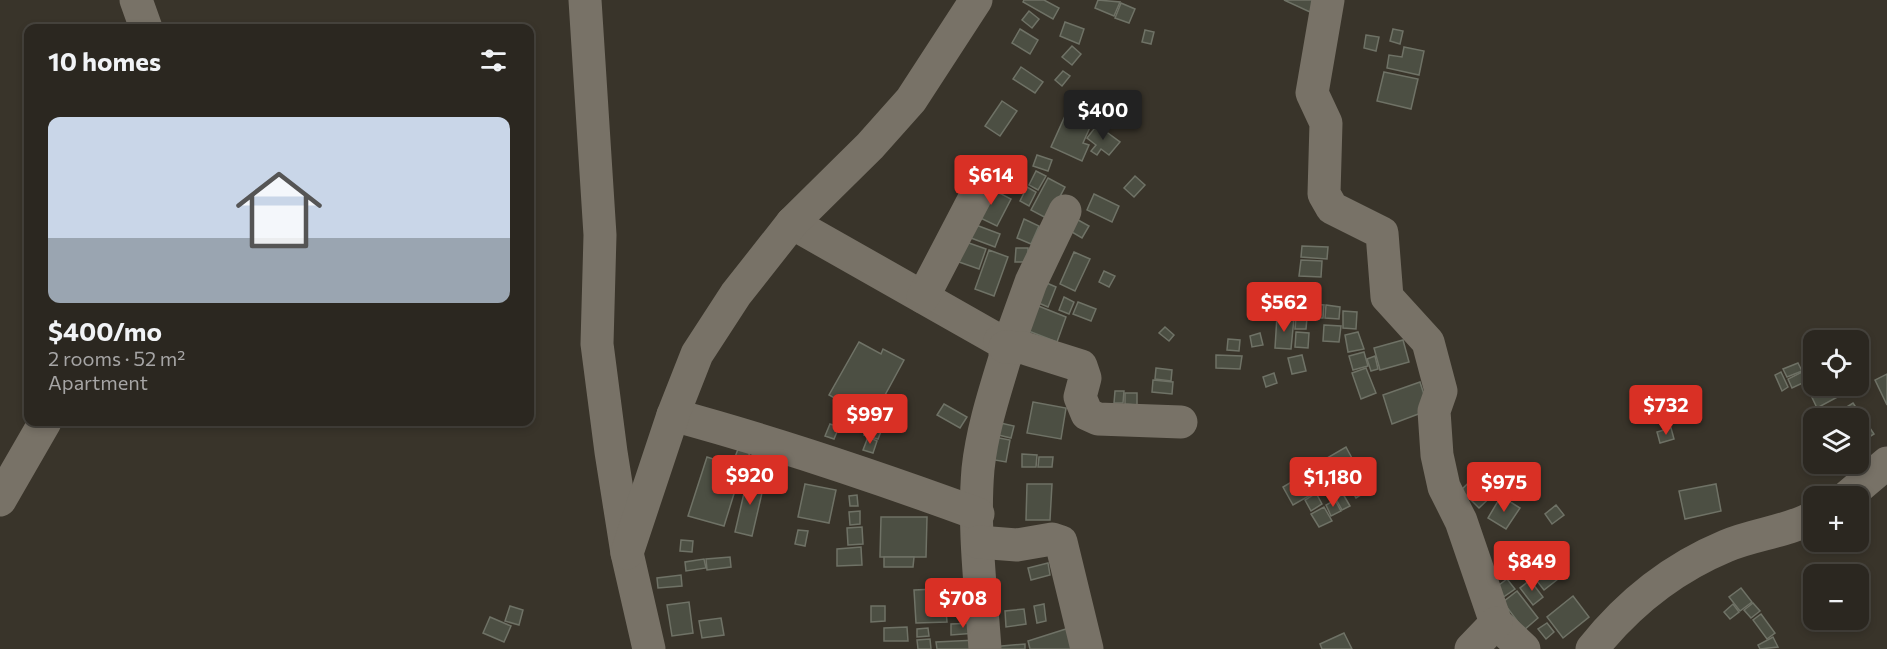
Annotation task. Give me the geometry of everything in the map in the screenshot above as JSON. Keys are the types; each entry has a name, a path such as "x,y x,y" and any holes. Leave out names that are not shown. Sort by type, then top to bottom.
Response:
{"street":[{"path":"136,0 145,24"},
{"path":"585,0 600,235 597,344 627,553 649,649"},
{"path":"627,553 673,415 697,354 735,294 792,223 870,146 911,100 976,0"},
{"path":"1328,0 1312,93 1326,123 1324,194 1332,208 1382,234 1388,297 1428,342 1441,391 1434,411 1437,455 1444,487 1461,521 1496,623 1524,649"},
{"path":"923,297 983,182"},
{"path":"985,649 978,528 978,470 987,420 1005,358 1003,344 1013,332 1031,282 1065,212"},
{"path":"792,223 1003,344 1024,348 1081,366 1085,378 1080,397 1087,414 1098,419 1181,422"},
{"path":"673,415 777,443 884,478 978,528 1017,545 1052,539 1061,542 1087,649"},
{"path":"0,500 43,426"},
{"path":"1860,486 1887,463"},
{"path":"1592,649 1616,619 1678,570 1727,545 1803,523"},
{"path":"1471,649 1496,623"}],"building":[{"path":"1024,0 1044,0 1059,8 1053,19 1023,2"},
{"path":"1098,0 1120,2 1114,16 1095,8"},
{"path":"1284,0 1315,0 1310,12"},
{"path":"1121,3 1135,9 1129,23 1115,18"},
{"path":"1029,11 1039,19 1032,28 1022,20"},
{"path":"1065,22 1084,29 1079,44 1060,36"},
{"path":"1020,29 1038,40 1030,54 1012,43"},
{"path":"1393,29 1403,31 1400,44 1390,41"},
{"path":"1145,30 1154,32 1151,44 1142,42"},
{"path":"1366,35 1379,37 1376,51 1364,48"},
{"path":"1072,46 1081,54 1072,65 1062,57"},
{"path":"1404,47 1424,51 1419,75 1387,68 1389,55 1402,57"},
{"path":"1021,67 1043,82 1035,93 1013,79"},
{"path":"1063,71 1070,76 1062,86 1055,80"},
{"path":"1384,72 1418,79 1411,109 1377,101"},
{"path":"1002,101 1017,111 1000,136 985,126"},
{"path":"1070,105 1095,116 1083,143 1089,145 1082,161 1051,147"},
{"path":"1097,125 1120,142 1109,155 1101,149 1097,155 1091,151 1096,145 1087,138"},
{"path":"1037,155 1052,160 1048,171 1033,166"},
{"path":"1036,171 1046,176 1038,190 1029,185"},
{"path":"1135,176 1145,185 1134,197 1124,188"},
{"path":"1048,178 1065,187 1048,219 1031,210"},
{"path":"986,186 1011,199 997,226 972,214"},
{"path":"1027,187 1036,192 1029,206 1020,201"},
{"path":"1094,194 1119,206 1112,222 1087,210"},
{"path":"1071,216 1089,226 1082,238 1065,228"},
{"path":"1024,219 1039,226 1031,244 1017,238"},
{"path":"976,225 1000,234 995,247 971,238"},
{"path":"966,242 986,249 979,269 959,262"},
{"path":"1302,246 1328,247 1327,259 1301,257"},
{"path":"1016,248 1028,248 1028,262 1015,262"},
{"path":"989,250 1008,257 994,296 975,289"},
{"path":"1074,252 1090,259 1075,291 1060,284"},
{"path":"1301,260 1322,261 1321,277 1299,276"},
{"path":"1104,271 1115,276 1109,287 1099,282"},
{"path":"1042,281 1056,287 1048,307 1034,301"},
{"path":"1064,297 1074,302 1069,314 1059,310"},
{"path":"1078,302 1096,309 1091,321 1073,314"},
{"path":"1296,302 1311,303 1311,315 1295,314"},
{"path":"1313,304 1324,305 1323,318 1312,318"},
{"path":"1036,305 1066,317 1057,342 1026,330"},
{"path":"1326,305 1340,307 1339,319 1325,318"},
{"path":"1343,311 1357,312 1356,329 1343,328"},
{"path":"1277,316 1294,318 1291,349 1275,348"},
{"path":"1296,317 1307,318 1306,329 1295,329"},
{"path":"1324,325 1341,326 1339,342 1323,341"},
{"path":"1165,327 1174,335 1169,341 1159,333"},
{"path":"1296,332 1309,333 1308,348 1295,347"},
{"path":"1358,332 1364,349 1348,352 1345,335"},
{"path":"1260,333 1263,345 1252,347 1250,336"},
{"path":"1228,339 1240,340 1239,351 1227,350"},
{"path":"1403,340 1409,362 1380,370 1374,348"},
{"path":"859,342 881,354 883,349 904,360 872,419 829,395"},
{"path":"1364,352 1368,366 1353,370 1349,356"},
{"path":"1216,355 1242,356 1240,369 1216,368"},
{"path":"1302,355 1306,371 1292,374 1288,358"},
{"path":"1375,356 1378,369 1371,371 1367,359"},
{"path":"1798,363 1802,371 1787,377 1783,369"},
{"path":"1156,368 1172,370 1171,381 1155,379"},
{"path":"1366,368 1376,393 1361,399 1352,373"},
{"path":"1781,372 1788,387 1782,391 1775,375"},
{"path":"1802,372 1803,374 1803,383 1792,388 1788,379"},
{"path":"1274,373 1277,383 1266,387 1263,377"},
{"path":"1887,374 1887,405 1875,380"},
{"path":"1153,380 1173,382 1172,394 1152,392"},
{"path":"1420,382 1429,410 1392,424 1383,395"},
{"path":"1115,391 1124,391 1123,403 1114,403"},
{"path":"1125,393 1137,393 1137,405 1125,404"},
{"path":"1811,396 1839,396 1817,408"},
{"path":"1033,402 1066,408 1061,439 1027,433"},
{"path":"1853,403 1856,408 1845,408"},
{"path":"944,404 967,417 960,428 937,415"},
{"path":"996,422 1014,426 1011,438 994,434"},
{"path":"830,424 839,427 834,439 825,436"},
{"path":"868,424 882,429 878,439 864,435"},
{"path":"1869,427 1874,434 1869,437"},
{"path":"1671,428 1674,439 1660,443 1657,432"},
{"path":"868,437 877,441 873,453 863,450"},
{"path":"994,437 1010,440 1006,462 989,459"},
{"path":"740,444 751,448 747,462 735,457"},
{"path":"1346,447 1362,477 1331,495 1315,465"},
{"path":"756,451 775,461 768,476 749,467"},
{"path":"1022,454 1037,455 1036,467 1022,467"},
{"path":"707,457 742,468 724,526 688,516"},
{"path":"1039,457 1053,457 1052,467 1038,467"},
{"path":"1485,467 1502,486 1479,508 1461,490"},
{"path":"1519,470 1529,479 1519,490 1509,481"},
{"path":"1303,475 1314,493 1293,505 1283,487"},
{"path":"748,476 765,480 752,536 735,532"},
{"path":"1364,479 1369,490 1356,498 1350,487"},
{"path":"805,484 836,490 829,523 798,517"},
{"path":"1027,484 1052,484 1050,520 1026,520"},
{"path":"1716,484 1721,511 1685,519 1679,491"},
{"path":"1316,493 1322,504 1311,511 1305,500"},
{"path":"1343,494 1350,506 1342,510 1336,499"},
{"path":"857,495 858,506 850,506 849,496"},
{"path":"1501,496 1520,508 1506,529 1488,518"},
{"path":"1335,500 1341,511 1331,516 1326,505"},
{"path":"1556,505 1564,515 1552,524 1545,514"},
{"path":"1324,507 1332,521 1319,527 1311,514"},
{"path":"860,511 860,524 850,525 849,512"},
{"path":"881,517 927,517 926,557 880,557"},
{"path":"862,527 863,544 848,545 847,528"},
{"path":"798,530 808,531 805,546 795,544"},
{"path":"681,540 693,541 692,552 680,551"},
{"path":"861,547 862,565 837,566 837,549"},
{"path":"730,557 731,567 707,570 706,559"},
{"path":"884,557 914,557 913,567 884,567"},
{"path":"704,559 706,568 686,571 685,562"},
{"path":"1553,561 1563,575 1544,590 1533,576"},
{"path":"1048,563 1050,575 1031,580 1028,568"},
{"path":"681,575 682,586 658,588 657,578"},
{"path":"1507,579 1515,589 1502,598 1495,588"},
{"path":"1530,580 1543,597 1533,605 1520,588"},
{"path":"937,583 956,583 957,609 946,610 947,622 916,623 914,590 937,589"},
{"path":"962,585 976,585 977,621 963,622"},
{"path":"1741,588 1752,602 1740,611 1729,597"},
{"path":"1517,591 1538,618 1524,630 1503,602"},
{"path":"1573,596 1589,617 1563,638 1547,617"},
{"path":"689,602 693,633 672,636 667,605"},
{"path":"1753,603 1760,611 1751,618 1744,610"},
{"path":"1044,604 1046,621 1037,623 1034,606"},
{"path":"1733,604 1739,612 1730,619 1724,612"},
{"path":"510,606 523,610 519,625 505,621"},
{"path":"871,606 885,606 885,621 871,622"},
{"path":"1024,609 1026,624 1006,627 1005,611"},
{"path":"1761,614 1775,633 1767,639 1753,620"},
{"path":"490,617 511,626 504,642 483,633"},
{"path":"721,618 724,635 702,638 699,621"},
{"path":"976,623 976,633 951,635 951,624"},
{"path":"1547,623 1554,632 1546,639 1538,629"},
{"path":"907,627 908,641 884,641 884,628"},
{"path":"928,628 929,636 917,637 917,629"},
{"path":"1069,628 1076,649 1030,649 1028,641"},
{"path":"1344,633 1352,649 1322,649 1320,644"},
{"path":"1773,637 1778,647 1760,649 1758,645"},
{"path":"930,639 931,649 918,649 917,640"},
{"path":"977,640 978,649 937,649 936,642"},
{"path":"1025,644 1025,649 991,649 991,647"}]}
